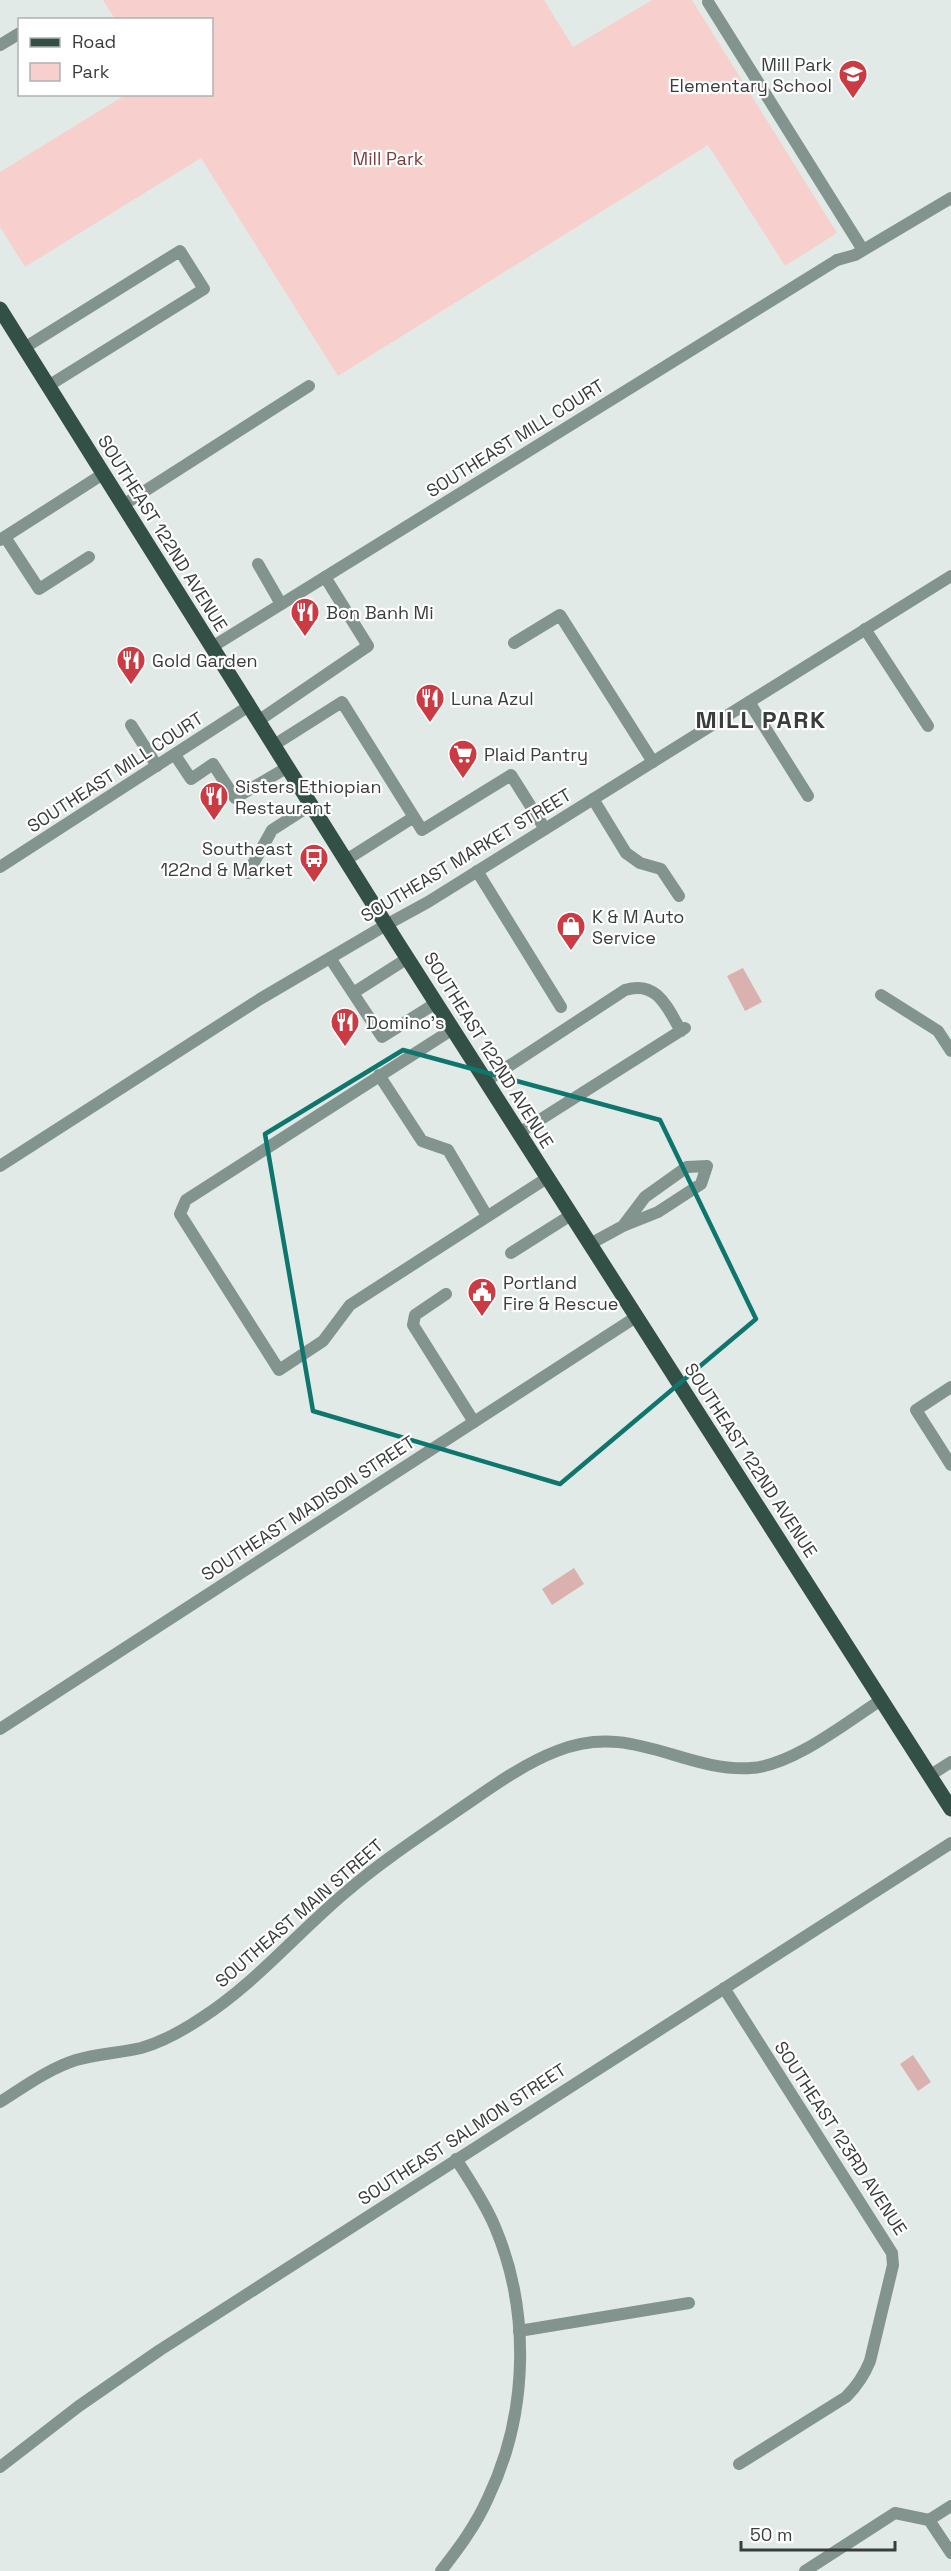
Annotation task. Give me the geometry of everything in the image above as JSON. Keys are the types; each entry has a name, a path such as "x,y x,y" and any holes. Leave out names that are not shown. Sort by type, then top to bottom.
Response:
{"main road":[{"name":"SOUTHEAST 122ND AVENUE","path":"0,309 436,1003 951,1809"}],"street":[{"path":"708,3 863,250"},
{"path":"0,45 18,34"},
{"name":"SOUTHEAST MILL COURT","path":"212,647 837,261 863,250 951,198"},
{"path":"24,348 180,251 204,289 48,386"},
{"path":"123,505 309,386"},
{"path":"89,557 39,589 3,539 103,474"},
{"path":"258,564 281,604"},
{"name":"SOUTHEAST MARKET STREET","path":"0,1166 260,999 477,871 951,576"},
{"path":"258,721 368,646 325,577"},
{"path":"514,642 560,615 653,762"},
{"path":"865,630 928,726"},
{"path":"274,745 342,702 422,830 511,775 545,829"},
{"path":"749,702 808,796"},
{"name":"SOUTHEAST MILL COURT","path":"0,867 249,706"},
{"path":"131,725 157,766"},
{"path":"175,755 191,779 213,764 235,798 288,767"},
{"path":"593,799 626,853 640,863 661,869 679,896"},
{"path":"248,873 272,830 311,804"},
{"path":"346,860 414,817"},
{"path":"477,871 561,1007"},
{"path":"330,958 382,1036 436,1003"},
{"path":"353,993 408,958"},
{"path":"486,1081 626,990 636,986 647,987 658,995 684,1029 519,1133"},
{"path":"881,995 938,1031 951,1051"},
{"path":"453,1029 186,1200 180,1214 279,1370 323,1341 350,1305 547,1178"},
{"path":"379,1075 422,1140 448,1150 488,1216"},
{"path":"590,1244 623,1226 658,1212 701,1184 707,1166 687,1167 645,1197 623,1226"},
{"path":"511,1253 571,1215"},
{"path":"446,1294 416,1315 413,1324 474,1422"},
{"name":"SOUTHEAST MADISON STREET","path":"0,1729 636,1317"},
{"path":"951,1387 916,1410 951,1465"},
{"name":"SOUTHEAST MAIN STREET","path":"0,2103 48,2073 74,2061 141,2048 180,2031 202,2018 266,1968 345,1892 403,1847 509,1776 554,1752 591,1741 612,1740 642,1745 726,1767 753,1768 779,1762 881,1700"},
{"path":"929,1776 951,1762"},
{"name":"SOUTHEAST SALMON STREET","path":"0,2467 79,2406 160,2350 951,1843"},
{"name":"SOUTHEAST 123RD AVENUE","path":"724,1988 892,2253 893,2265 870,2361 857,2386 846,2397 739,2464"},
{"path":"441,2571 478,2519 498,2477 516,2410 520,2364 519,2331 510,2271 495,2227 456,2159"},
{"path":"519,2331 689,2303"},
{"path":"805,2571 895,2513 929,2520 951,2506"},
{"path":"929,2520 951,2553"}],"highlighted area":[{"path":"403,1050 660,1120 756,1319 560,1484 313,1411 265,1134"}],"green space":[{"name":"Mill Park","path":"103,0 544,0 573,47 652,0 692,0 837,233 785,266 708,145 338,376 201,158 25,267 0,227 0,172 123,96 213,96 213,18 114,18"}],"shaded area":[{"path":"743,968 762,1002 745,1011 727,976"},
{"path":"574,1568 584,1584 552,1605 542,1589"},
{"path":"913,2055 931,2082 918,2091 900,2064"}],"place":[{"name":"Mill Park Elementary School","path":"853,100"},
{"name":"Bon Banh Mi","path":"305,638"},
{"name":"Gold Garden","path":"131,686"},
{"name":"Luna Azul","path":"430,724"},
{"name":"Plaid Pantry","path":"463,780"},
{"name":"Sisters Ethiopian Restaurant","path":"214,822"},
{"name":"Southeast 122nd & Market","path":"314,884"},
{"name":"K & M Auto Service","path":"571,952"},
{"name":"Domino's","path":"345,1048"},
{"name":"Portland Fire & Rescue","path":"482,1318"}],"district":[{"name":"MILL PARK","path":"761,719"}]}
